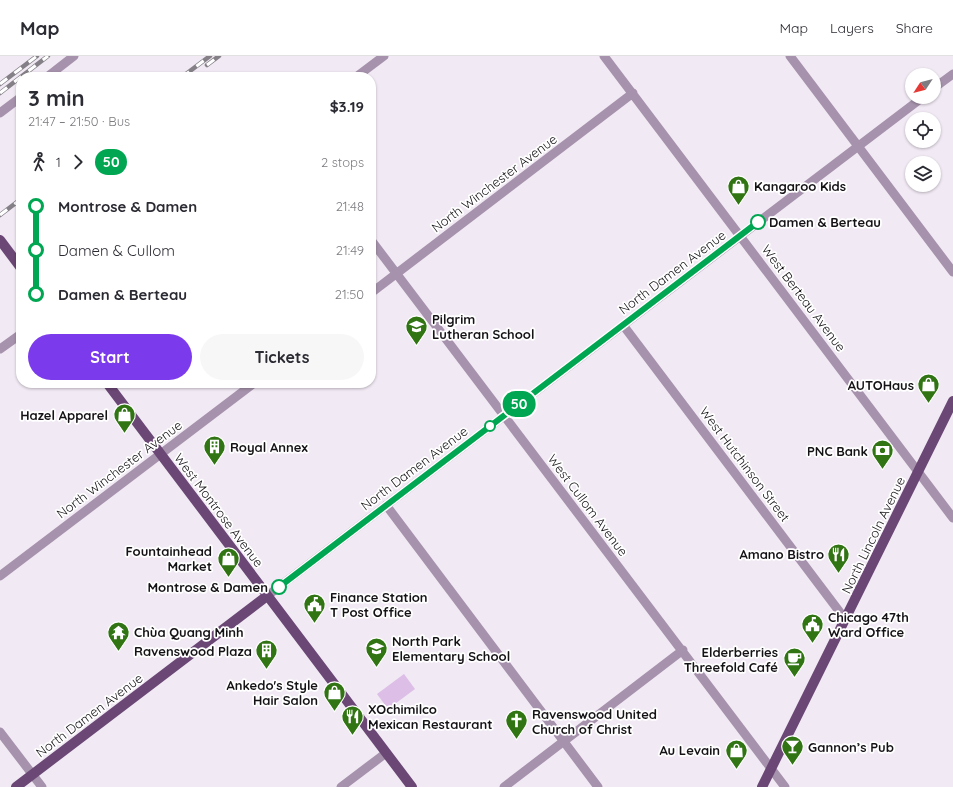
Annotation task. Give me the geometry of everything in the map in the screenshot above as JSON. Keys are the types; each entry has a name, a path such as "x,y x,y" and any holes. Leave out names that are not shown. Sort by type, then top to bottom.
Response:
{"main road":[{"path":"0,240 16,261"},
{"name":"West Montrose Avenue","path":"111,388 412,787"},
{"name":"North Lincoln Avenue","path":"762,787 953,401"},
{"name":"North Damen Avenue","path":"16,787 267,596"}],"street":[{"path":"53,72 74,56"},
{"path":"363,72 384,56"},
{"name":"West Berteau Avenue","path":"604,56 953,518"},
{"path":"790,56 953,272"},
{"path":"941,83 953,74"},
{"name":"North Winchester Avenue","path":"376,289 632,93"},
{"path":"0,113 16,101"},
{"name":"North Damen Avenue","path":"267,596 914,104"},
{"name":"West Cullom Avenue","path":"376,247 503,416 683,650 785,787"},
{"name":"West Hutchinson Street","path":"623,325 845,619"},
{"path":"0,349 16,338"},
{"name":"North Winchester Avenue","path":"0,576 247,388"},
{"path":"386,505 598,787"},
{"path":"504,787 683,650"},
{"path":"0,732 42,787"},
{"path":"341,787 386,753"}],"shaded area":[{"path":"404,674 415,689 388,709 377,694"}],"railway":[{"path":"0,84 37,56"},
{"path":"27,72 48,56"},
{"path":"189,72 210,56"},
{"path":"207,65 219,56"},
{"path":"0,93 16,81"},
{"path":"0,215 16,203"}],"bus line":[{"name":"50","path":"279,587 758,222"}],"place":[{"name":"Kangaroo Kids","path":"739,206"},
{"name":"Damen & Berteau","path":"758,222"},
{"name":"Pilgrim Lutheran School","path":"417,346"},
{"name":"AUTOHaus","path":"929,404"},
{"name":"Hazel Apparel","path":"124,434"},
{"name":"Royal Annex","path":"214,466"},
{"name":"PNC Bank","path":"883,470"},
{"name":"Amano Bistro","path":"839,574"},
{"name":"Fountainhead Market","path":"228,578"},
{"name":"Montrose & Damen","path":"279,587"},
{"name":"Finance Station T Post Office","path":"315,624"},
{"name":"Chicago 47th Ward Office","path":"813,644"},
{"name":"Chùa Quang Minh","path":"118,652"},
{"name":"North Park Elementary School","path":"377,668"},
{"name":"Ravenswood Plaza","path":"267,670"},
{"name":"Elderberries Threefold Café","path":"794,678"},
{"name":"Ankedo's Style Hair Salon","path":"334,712"},
{"name":"XOchimilco Mexican Restaurant","path":"353,736"},
{"name":"Ravenswood United Church of Christ","path":"516,740"},
{"name":"Gannon’s Pub","path":"793,766"},
{"name":"Au Levain","path":"736,770"}]}
